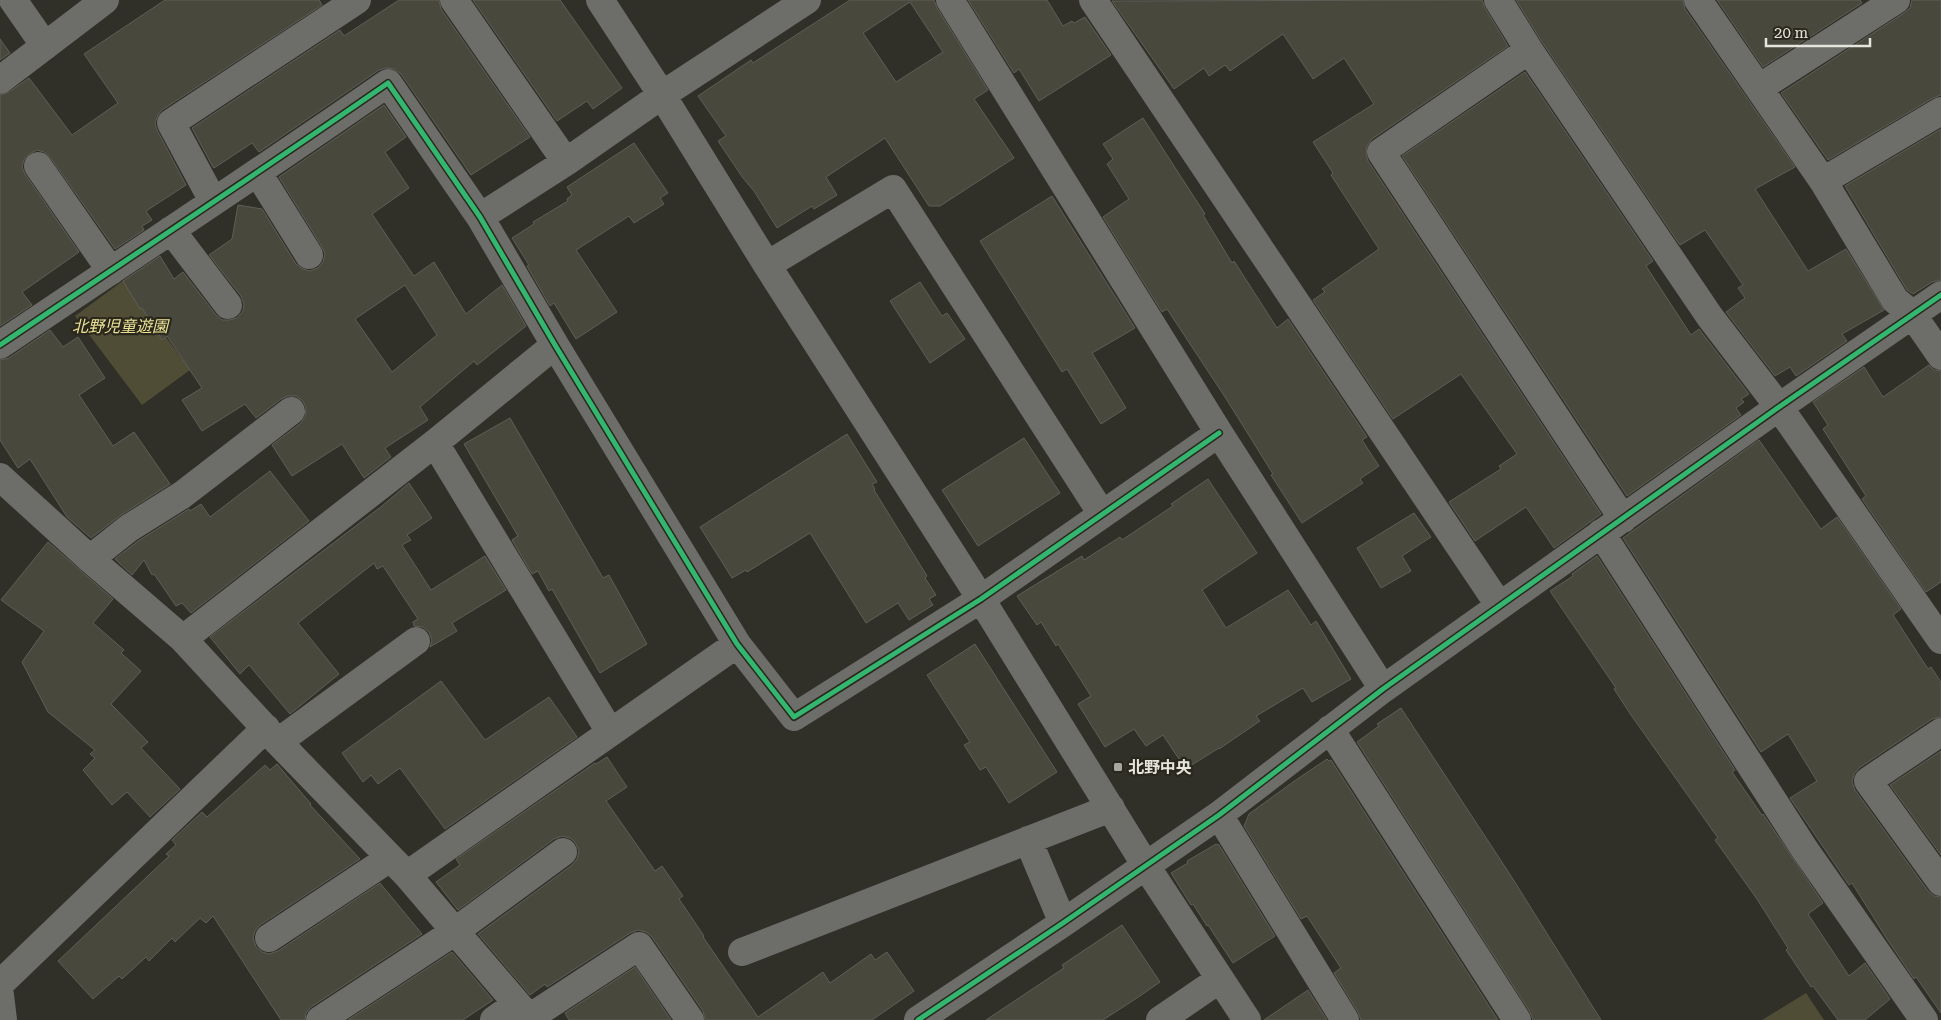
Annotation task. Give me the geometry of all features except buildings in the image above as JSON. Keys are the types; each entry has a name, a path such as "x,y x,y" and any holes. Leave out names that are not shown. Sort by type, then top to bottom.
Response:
{"street":[{"path":"14,0 45,46"},
{"path":"0,80 105,0"},
{"path":"214,201 171,123 357,0"},
{"path":"454,0 566,162"},
{"path":"600,0 662,95 767,265 981,598 1146,866 1247,1020"},
{"path":"950,0 1219,433 1383,689"},
{"path":"1093,0 1499,605"},
{"path":"1498,0 1529,50 1710,317 1778,407 1941,640"},
{"path":"1698,0 1823,181 1895,300 1912,314 1941,356"},
{"path":"1759,88 1896,0"},
{"path":"480,217 566,162 790,4"},
{"path":"1529,50 1381,152 1612,526 1805,850 1924,1020"},
{"path":"3,337 111,270 258,173 388,83 480,217 737,644 794,718 981,598 1219,433"},
{"path":"1823,181 1941,111"},
{"path":"38,166 111,270"},
{"path":"258,173 309,254"},
{"path":"767,265 894,189 1102,514"},
{"path":"171,230 228,305"},
{"path":"918,1020 1219,815 1383,689 1499,605 1941,294"},
{"path":"183,639 435,443 555,344"},
{"path":"90,559 129,528 182,495 291,411"},
{"path":"435,443 610,732"},
{"path":"0,477 90,559 183,639 398,866 525,1014"},
{"path":"0,984 272,735 416,641"},
{"path":"269,938 398,866 610,732 737,644"},
{"path":"1330,729 1518,1020"},
{"path":"1941,732 1868,781 1941,882"},
{"path":"742,952 1111,808"},
{"path":"1219,815 1345,1020"},
{"path":"1028,840 1063,923"},
{"path":"320,1020 454,932 562,852"},
{"path":"494,1020 525,1014 639,946 690,1020"},
{"path":"1160,1020 1220,979"},
{"path":"0,995 3,1020"}],"green space":[{"name":"北野児童遊園","path":"124,280 190,370 142,405 75,316"},
{"path":"1806,993 1824,1020 1762,1020"}],"cycle path":[{"path":"0,345 388,83 480,217 555,345 737,644 794,717 981,599 1219,433"},
{"path":"918,1020 1219,815 1383,689 1779,407 1941,295"}],"place":[{"name":"北野中央","path":"1118,767"}]}
